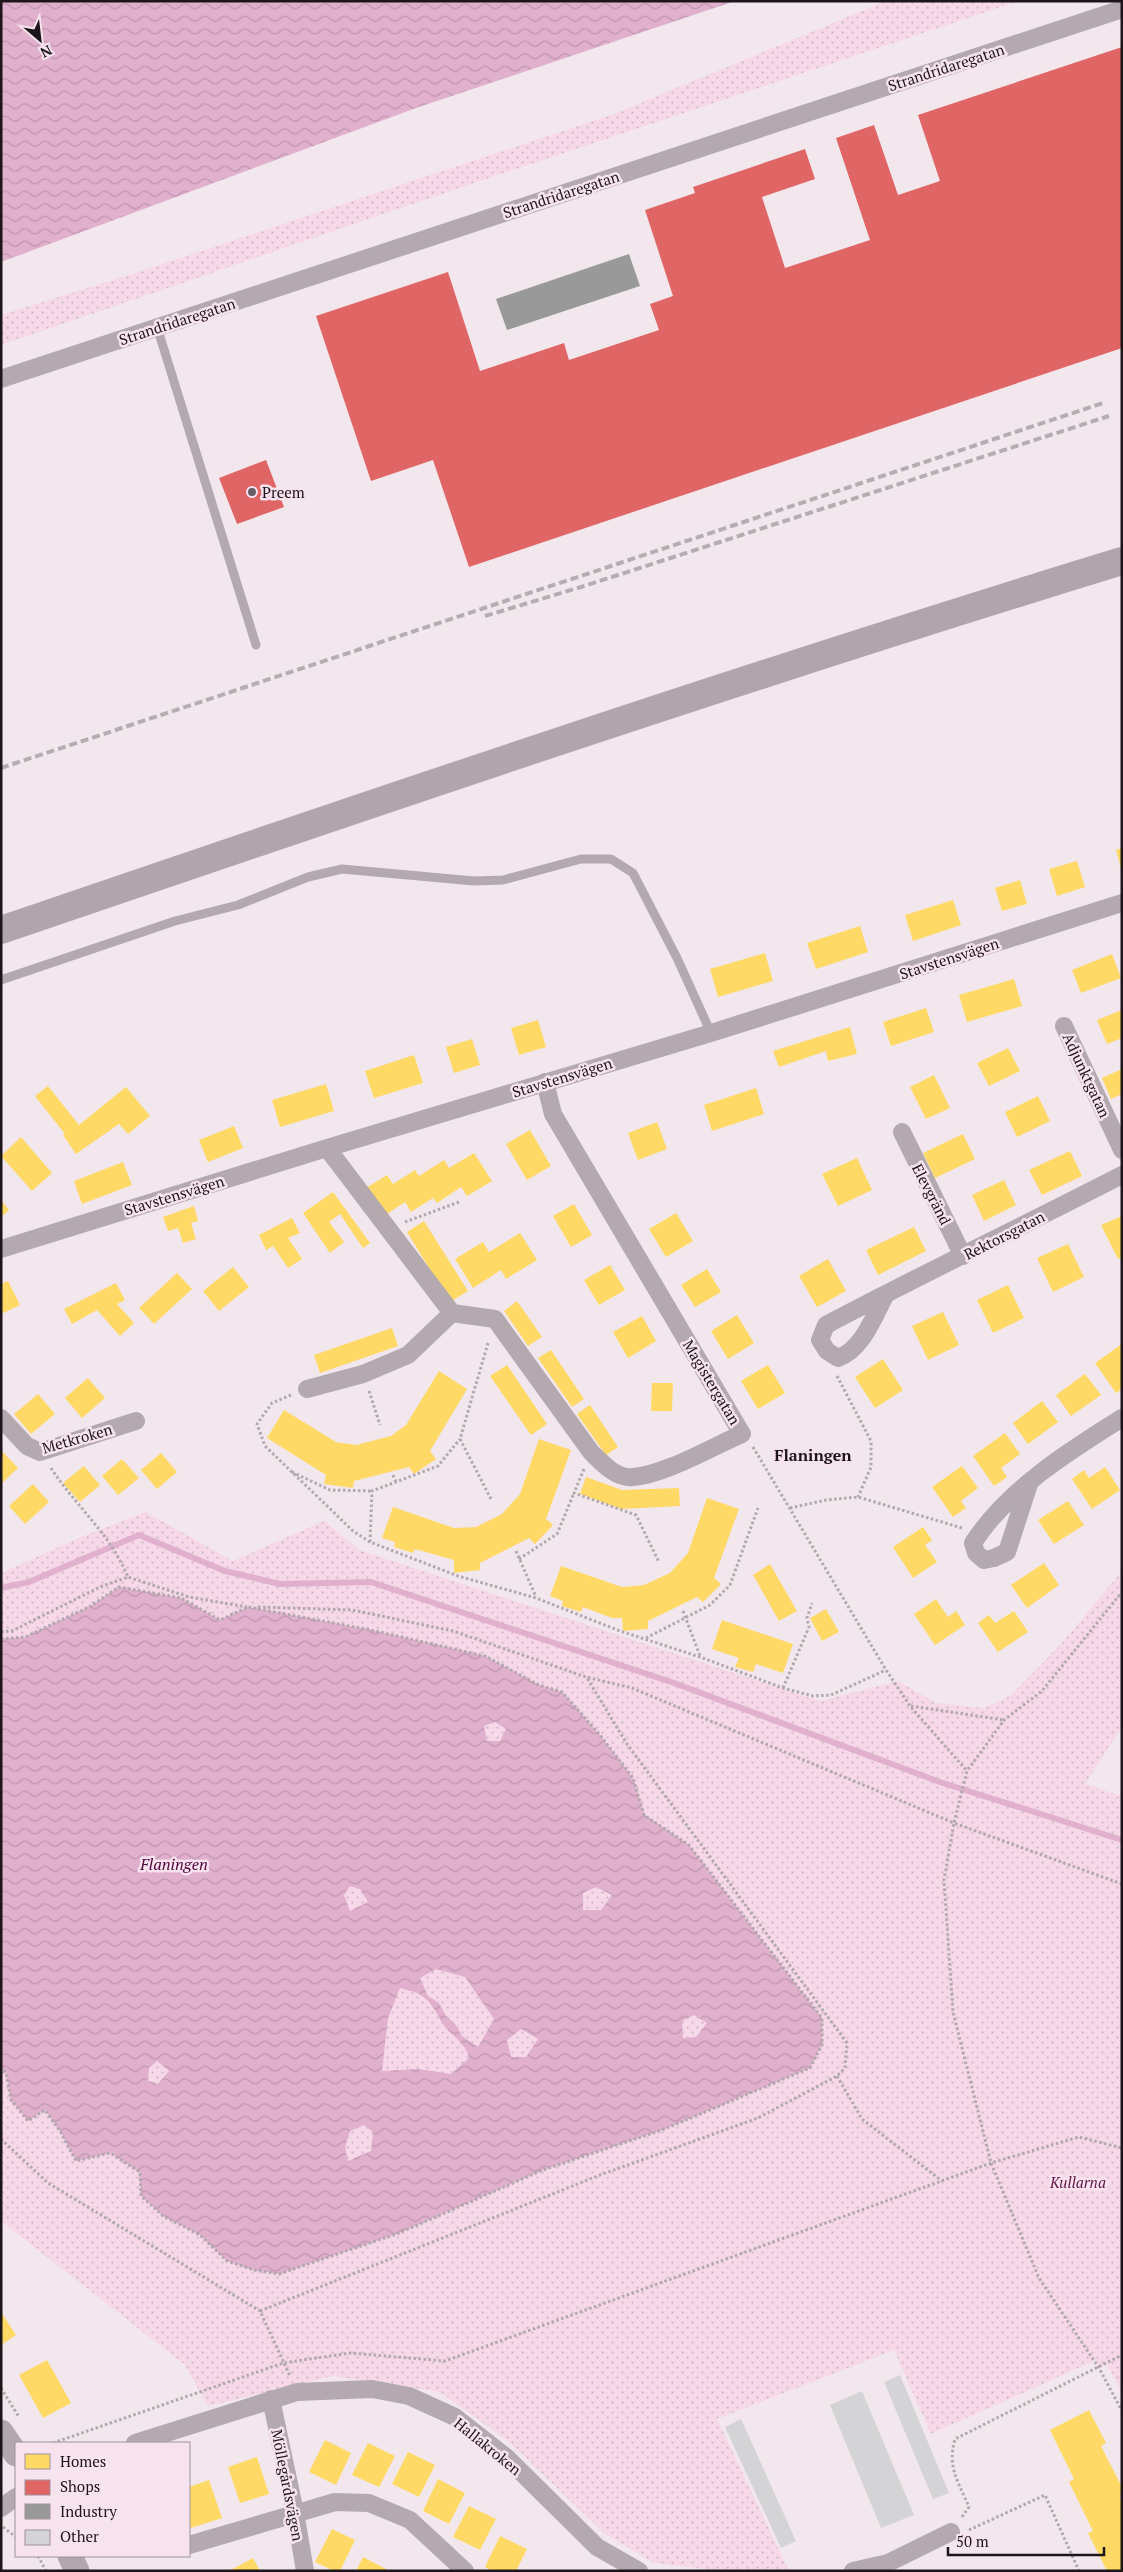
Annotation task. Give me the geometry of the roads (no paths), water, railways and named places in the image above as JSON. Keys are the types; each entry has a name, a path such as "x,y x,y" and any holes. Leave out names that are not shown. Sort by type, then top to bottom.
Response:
{"highway":[{"path":"948,614 1122,546"},
{"path":"1,930 319,822 948,614 1122,561"}],"street":[{"name":"Strandridaregatan","path":"1,379 1122,9"},
{"name":"Stavstensvägen","path":"1,1249 327,1148 711,1033 1122,903"},
{"name":"Adjunktgatan","path":"1064,1026 1122,1150"},
{"name":"Magistergatan","path":"452,1314 495,1319 591,1452 608,1470 632,1478 673,1466 742,1434 553,1114 545,1082"},
{"name":"Elevgränd","path":"902,1132 963,1256"},
{"path":"307,1389 364,1374 408,1355 452,1314 327,1148"},
{"name":"Rektorsgatan","path":"886,1294 859,1343 849,1354 838,1358 827,1351 820,1340 826,1325 886,1294 1122,1175"},
{"name":"Metkroken","path":"1,1418 27,1446 40,1452 136,1421"},
{"path":"1029,1484 1007,1552 984,1560 976,1554 973,1543 1010,1498 1088,1439 1122,1418"},
{"name":"Hallakroken","path":"138,2442 297,2392 372,2389 409,2396 456,2417 506,2457 597,2547 639,2571"},
{"name":"Möllegårdsvägen","path":"271,2399 295,2512 305,2571"},
{"path":"1,2432 15,2453"},
{"path":"1,2508 15,2498"},
{"path":"190,2545 295,2512 335,2502 369,2503 410,2520 465,2571"},
{"path":"853,2571 888,2563 951,2532"},
{"path":"70,2557 77,2571"}],"lane":[{"path":"157,328 256,645"},
{"path":"1,980 175,921 238,905 308,877 342,869 474,881 502,880 581,858 611,859 633,873 677,958 711,1033"}],"water":[{"path":"1,1 735,1 416,108 1,262"},
{"name":"Flaningen","path":"119,1587 181,1598 220,1620 248,1607 371,1630 485,1656 539,1685 562,1692 600,1735 633,1778 645,1815 689,1845 822,2018 822,2045 810,2068 662,2130 543,2170 399,2233 279,2274 254,2270 227,2261 200,2235 163,2216 141,2196 139,2172 110,2153 76,2161 60,2131 45,2110 28,2121 11,2100 6,2073 1,2069 1,1639 25,1637 89,1607","holes":["495,1722 506,1729 500,1741 487,1741 484,1726","350,1886 360,1889 368,1902 350,1911 344,1895","596,1887 612,1895 601,1910 583,1910 583,1893","436,1969 465,1977 494,2019 478,2047 462,2036 455,2024 446,2016 439,2003 428,1996 420,1978","400,1988 417,1993 429,2002 444,2026 464,2047 469,2058 451,2074 418,2069 382,2071 388,2018","694,2015 707,2023 696,2037 683,2038 682,2021","521,2029 538,2039 526,2057 511,2057 507,2040","157,2061 169,2071 158,2084 148,2081 149,2068","364,2125 373,2132 371,2151 348,2161 345,2147 350,2131"]}],"waterway":[{"path":"1,1588 29,1582 139,1535 225,1571 280,1584 371,1582 674,1683 940,1782 1122,1840"}],"railway":[{"path":"1,768 1106,402"},
{"path":"485,616 581,587 1109,416"}],"place":[{"name":"Preem","path":"252,492"}],"district":[{"name":"Flaningen","path":"813,1455"}],"park label":[{"name":"Kullarna","path":"1078,2182"}]}
